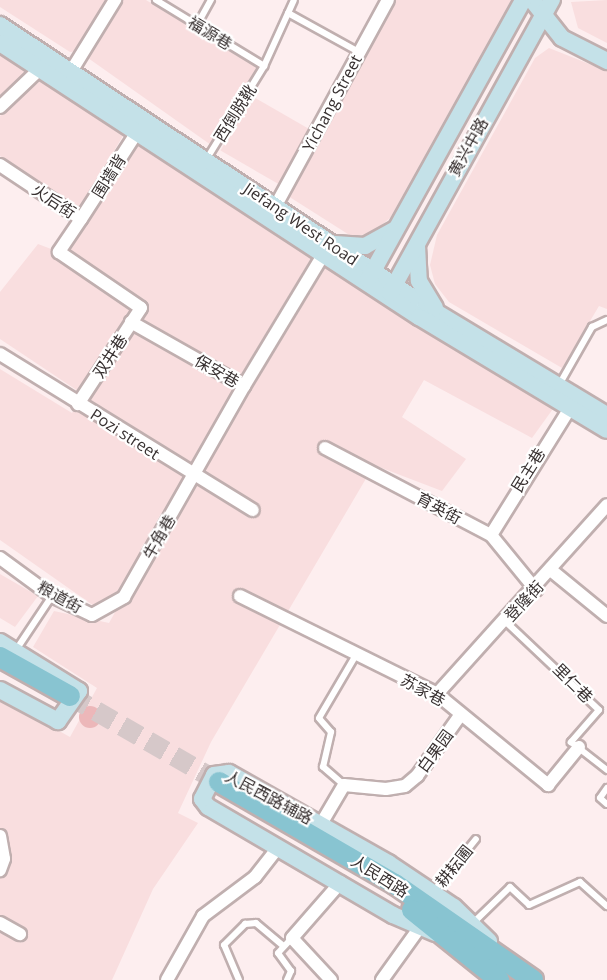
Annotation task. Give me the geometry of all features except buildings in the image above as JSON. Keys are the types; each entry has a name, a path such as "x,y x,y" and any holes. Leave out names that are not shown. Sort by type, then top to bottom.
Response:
{"main road":[{"name":"黄兴中路","path":"370,277 523,0"},
{"path":"532,0 542,18 562,39 607,61"},
{"name":"黄兴中路","path":"391,291 552,0"},
{"name":"Jiefang West Road","path":"0,25 136,132 326,249 607,430"},
{"name":"Jiefang West Road","path":"0,43 46,63"},
{"name":"Jiefang West Road","path":"67,78 206,160 275,207 326,249"},
{"path":"326,249 365,246 399,225"},
{"path":"420,238 419,281 444,317"},
{"name":"Jiefang West Road","path":"391,291 444,317 607,415"},
{"path":"0,642 8,654 67,702 0,672"},
{"path":"0,690 58,721 77,696 73,683 8,654"},
{"name":"人民西路辅路","path":"447,938 420,927 278,848 203,803 218,771 321,824 433,892 516,965"},
{"name":"人民西路","path":"491,977 447,938 374,885 216,787 359,862 516,965 533,980"}],"street":[{"path":"67,78 115,0"},
{"name":"Yichang Street","path":"275,207 388,0"},
{"path":"0,107 46,63"},
{"name":"围墙背","path":"81,219 136,132"},
{"name":"火后街","path":"0,165 81,219 59,252 141,308"},
{"path":"244,386 326,249"},
{"name":"双井巷","path":"78,404 141,308"},
{"name":"保安巷","path":"131,322 244,386 194,477"},
{"name":"Pozi street","path":"0,354 194,477 253,510"},
{"name":"民主巷","path":"491,535 570,408"},
{"name":"育英街","path":"325,448 491,535 536,591"},
{"name":"牛角巷","path":"124,597 194,477"},
{"name":"登隆街","path":"437,694 536,591 607,505"},
{"name":"粮道街","path":"0,558 52,596 92,615 124,597"},
{"path":"552,571 607,616"},
{"name":"苏家巷","path":"240,596 437,694 548,785 579,747"},
{"name":"白果园","path":"344,785 405,786 461,714"},
{"path":"321,824 344,785"},
{"path":"0,836 4,859 0,870"},
{"path":"167,980 203,916 255,877 278,848"},
{"path":"331,980 287,941 340,882"},
{"path":"0,923 20,934"},
{"path":"382,980 420,927"}],"lane":[{"name":"福源巷","path":"156,0 264,66"},
{"path":"197,25 211,0"},
{"name":"西倒脱靴","path":"206,160 264,66 294,0"},
{"path":"288,13 360,52"},
{"path":"559,385 592,327 607,320"},
{"path":"8,654 52,596"},
{"name":"里仁巷","path":"506,622 600,710 571,742 579,747"},
{"path":"344,785 323,767 331,732 319,718 356,655"},
{"path":"579,747 607,770"},
{"path":"607,788 600,798 607,804"},
{"name":"耕耘圃","path":"433,892 476,839"},
{"path":"471,925 510,887 529,905 580,882 607,906"},
{"path":"239,980 224,945 245,924 256,923 287,941 280,958 291,971 287,980"}],"shaded area":[{"path":"0,0 115,0 83,51 70,52 0,7"},
{"path":"123,0 146,0 259,69 211,145 88,58"},
{"path":"395,0 511,0 390,218 371,234 351,236 288,196"},
{"path":"607,0 607,43 578,28 571,2"},
{"path":"549,48 607,71 607,309 599,306 562,368 449,302 435,284 430,265 437,235 535,58"},
{"path":"0,49 30,69 0,98"},
{"path":"45,77 124,134 80,209 0,156 0,116"},
{"path":"252,96 310,130 279,184 220,151"},
{"path":"135,135 555,406 532,438 424,380 402,417 466,459 442,491 374,465 211,742 178,813 198,823 153,889 112,980 0,980 0,698 70,737 97,688 33,647 54,611 109,623 123,598 94,606 0,540 0,369 72,413 84,395 0,339 0,292 38,244 59,252"},
{"path":"0,574 38,596 15,627 0,618"},
{"path":"90,706 98,709 101,717 98,725 90,728 82,725 79,717 82,709"}],"tunnel":[{"path":"70,696 219,782"}]}
